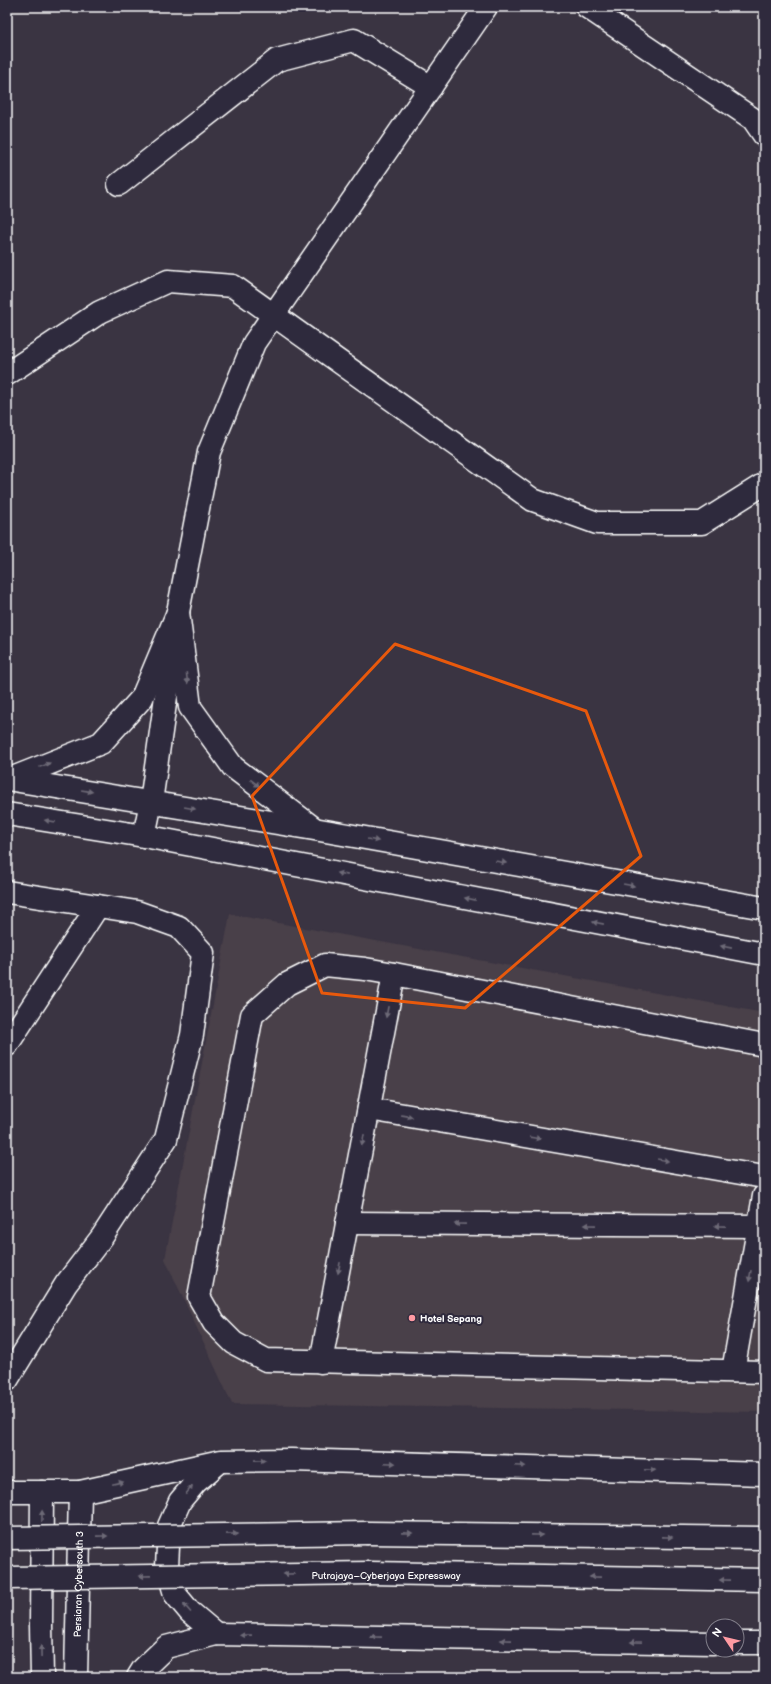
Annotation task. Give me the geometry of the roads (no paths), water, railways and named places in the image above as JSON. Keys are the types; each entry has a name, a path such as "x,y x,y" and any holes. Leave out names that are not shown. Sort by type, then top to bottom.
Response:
{"main road":[{"path":"144,836 151,802 178,612 209,452 254,343 486,7"},
{"path":"587,7 753,119 764,135"},
{"path":"119,184 277,60 354,40 431,87"},
{"path":"7,374 100,312 168,281 233,286 533,500 597,523 702,523 764,484"},
{"path":"8,779 101,743 142,698 178,612"},
{"path":"178,612 190,707 233,767 314,829"},
{"path":"8,779 314,829 764,908"},
{"path":"7,814 144,836 764,954"},
{"path":"7,892 137,912 179,927 203,953 192,1035 166,1139 102,1237 66,1284 7,1380"},
{"path":"7,1045 98,906"},
{"path":"764,1045 394,974 365,969 325,965 287,984 252,1015 199,1297 214,1323 234,1343 266,1360 764,1372"},
{"path":"321,1362 394,974"},
{"path":"369,1109 764,1177"},
{"path":"733,1372 764,1196"},
{"path":"347,1223 759,1226"},
{"path":"7,1492 80,1492 221,1461 290,1460 764,1474"},
{"path":"216,1634 190,1612 175,1594 167,1567 169,1526 180,1501 196,1482 221,1461"},
{"path":"42,1492 42,1677"},
{"name":"Persiaran Cybersouth 3","path":"76,1677 80,1492"},
{"path":"7,1538 368,1532 764,1538"},
{"name":"Putrajaya–Cyberjaya Expressway","path":"7,1578 370,1573 764,1580"},
{"path":"138,1677 142,1670 166,1647 216,1634 705,1643"},
{"path":"745,1643 764,1643"}],"place":[{"name":"Hotel Sepang","path":"412,1318"}]}
